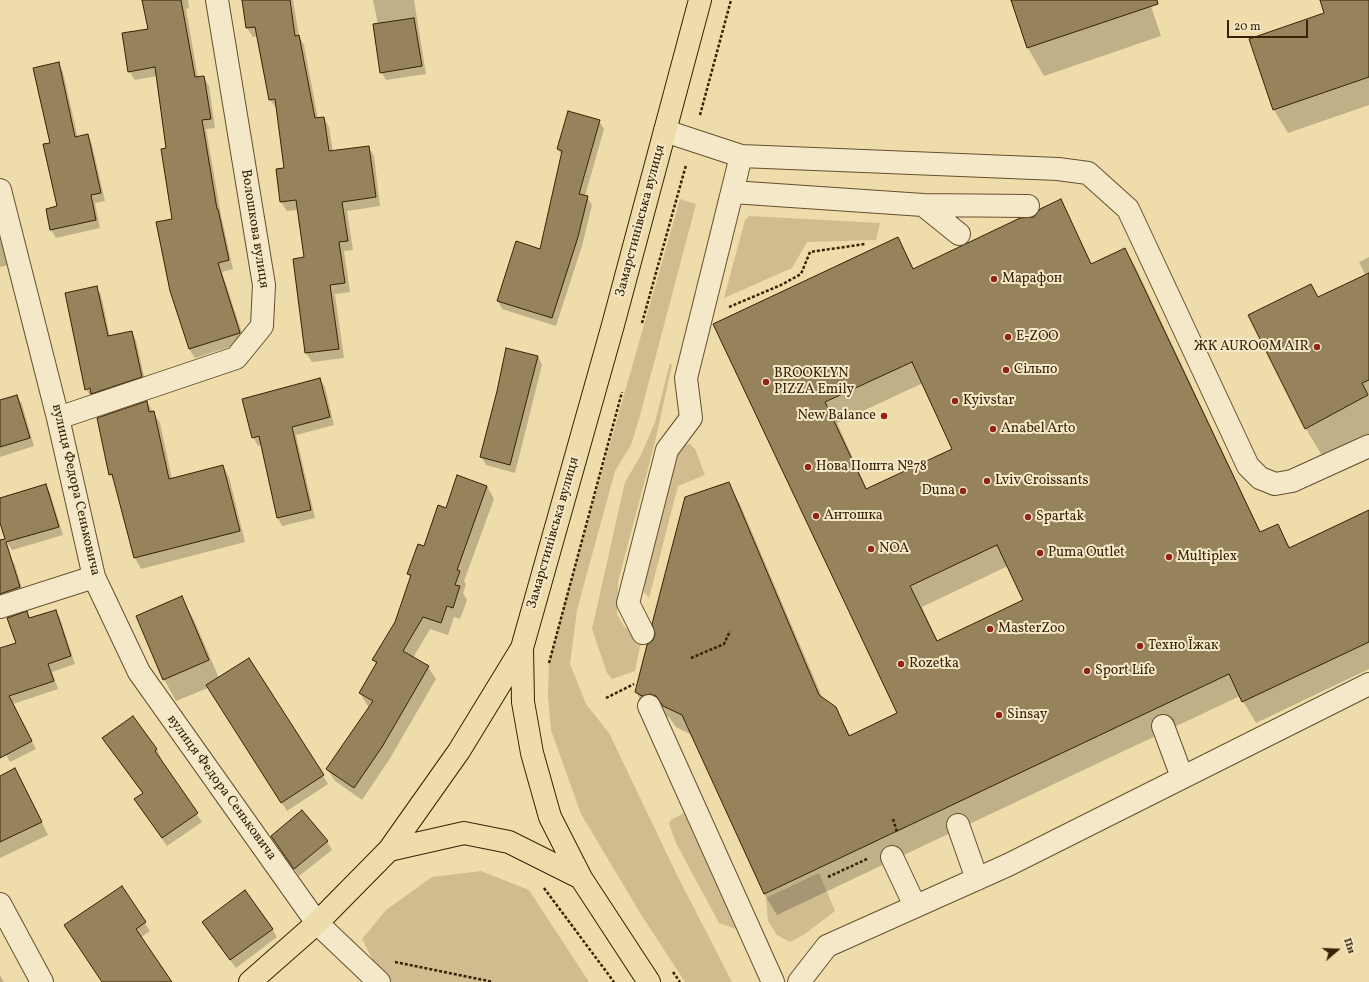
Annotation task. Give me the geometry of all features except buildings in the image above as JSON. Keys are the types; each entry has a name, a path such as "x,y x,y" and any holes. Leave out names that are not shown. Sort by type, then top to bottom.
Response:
{"main road":[{"name":"Замарстинівська вулиця","path":"250,982 317,923 389,850 459,751 522,648 700,0"},
{"path":"522,648 523,702 532,753 550,817 581,878 649,982"},
{"path":"389,850 464,833 509,842 581,878"}],"street":[{"name":"Волошкова вулиця","path":"58,418 236,358 262,326 264,285 217,0"},
{"path":"665,131 741,156 1058,169 1088,173 1128,209 1248,466 1260,478 1275,484 1292,481 1369,446"},
{"path":"644,633 628,603 667,450 691,418 686,378 741,156"},
{"name":"вулиця Федора Сеньковича","path":"0,190 58,418 94,577 139,672 317,923 379,982"},
{"path":"732,192 923,205 1028,206"},
{"path":"923,205 958,234"},
{"path":"0,607 94,577"},
{"path":"799,982 827,946 977,879 1369,684"},
{"path":"649,706 773,982"},
{"path":"1163,726 1182,777"},
{"path":"958,825 977,879"},
{"path":"892,857 915,906"},
{"path":"0,904 42,982"}],"path":[{"path":"640,328 731,0"},
{"path":"726,308 781,285 801,274 810,252 865,244"},
{"path":"549,669 550,657 623,390"},
{"path":"691,658 724,644 730,631"},
{"path":"606,698 638,682"},
{"path":"828,877 868,859"},
{"path":"543,886 614,982"},
{"path":"394,962 492,982"},
{"path":"671,969 680,982"}],"shaded area":[{"path":"680,199 696,204 631,445 615,471 577,610 570,664 586,704 609,733 677,875 732,982 685,982 642,916 581,814 551,730 548,696 549,662 567,594"},
{"path":"749,216 880,223 876,240 807,242 792,268 724,298 745,220"},
{"path":"670,363 672,365 655,442 618,582 617,615 624,626 641,642 635,671 612,679 607,673 592,629 625,482 641,455 655,422"},
{"path":"690,444 695,449 705,475 678,486 649,598 644,592 645,582 675,463 681,446"},
{"path":"684,813 732,920 735,920 739,930 719,923 676,843 669,824 671,820"},
{"path":"481,871 529,890 589,982 389,982 381,975 362,939 386,910 432,877"},
{"path":"819,873 835,911 805,934 790,942 777,935 768,921 766,898"}],"place":[{"name":"Марафон","path":"994,279"},
{"name":"E-ZOO","path":"1008,337"},
{"name":"ЖК AUROOM AIR","path":"1317,347"},
{"name":"Сільпо","path":"1006,370"},
{"name":"BROOKLYN PIZZA Emily","path":"766,382"},
{"name":"Kyivstar","path":"955,401"},
{"name":"New Balance","path":"884,416"},
{"name":"Anabel Arto","path":"993,429"},
{"name":"Нова Пошта №78","path":"808,467"},
{"name":"Lviv Croissants","path":"987,481"},
{"name":"Duna","path":"963,491"},
{"name":"Антошка","path":"816,516"},
{"name":"Spartak","path":"1028,517"},
{"name":"NOA","path":"871,549"},
{"name":"Puma Outlet","path":"1040,553"},
{"name":"Multiplex","path":"1169,557"},
{"name":"MasterZoo","path":"990,629"},
{"name":"Техно Їжак","path":"1140,646"},
{"name":"Rozetka","path":"901,664"},
{"name":"Sport Life","path":"1087,671"},
{"name":"Sinsay","path":"999,715"}]}
